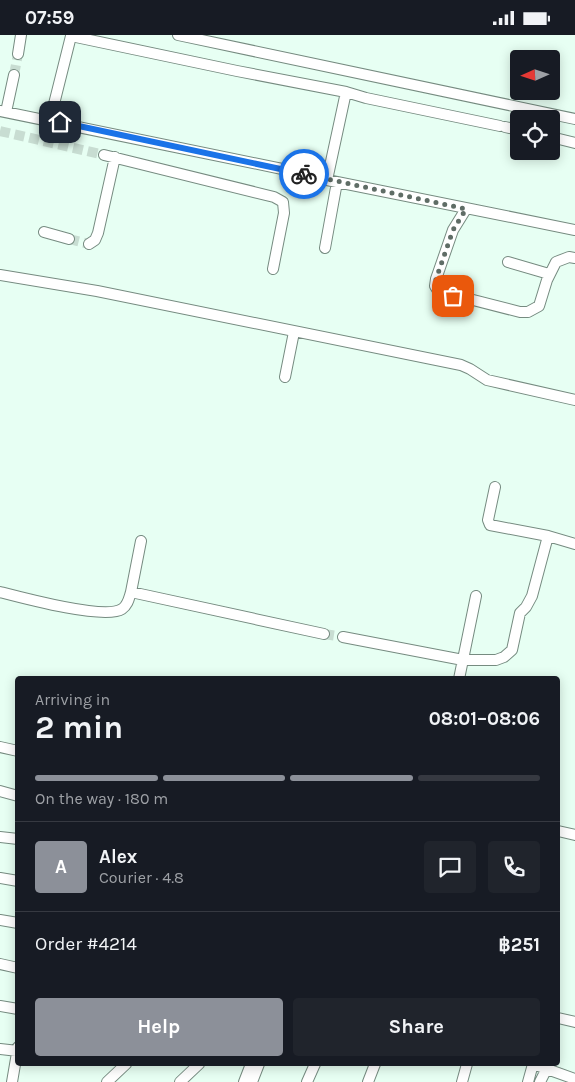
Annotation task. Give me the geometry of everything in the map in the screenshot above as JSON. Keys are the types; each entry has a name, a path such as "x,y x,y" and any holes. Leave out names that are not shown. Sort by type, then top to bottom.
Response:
{"street":[{"path":"18,54 20,35"},
{"path":"50,120 70,35 510,128"},
{"path":"178,35 575,119"},
{"path":"14,75 3,112 50,120 332,181 575,230"},
{"path":"325,248 332,181 346,92"},
{"path":"560,139 575,143"},
{"path":"104,155 274,197 283,202 284,213 273,269"},
{"path":"89,244 95,240 98,233 115,157"},
{"path":"466,209 453,230 436,279 435,286 438,291 520,312 528,312 538,306 556,262 569,257 575,258"},
{"path":"44,232 69,239"},
{"path":"508,263 550,274"},
{"path":"0,275 97,291 461,365 487,380 575,400"},
{"path":"285,377 294,332"},
{"path":"495,487 488,520 490,525 548,536 575,544"},
{"path":"342,637 463,660 496,660 504,657 512,650 520,613 532,596 548,536"},
{"path":"0,592 102,613 120,610 126,605 131,592 141,541"},
{"path":"131,592 324,634"},
{"path":"460,676 476,596"},
{"path":"0,747 15,750"},
{"path":"0,791 15,795"},
{"path":"560,831 575,835"},
{"path":"0,837 15,839"},
{"path":"0,879 15,881"},
{"path":"0,920 15,922"},
{"path":"0,964 15,967"},
{"path":"0,1006 15,1008"},
{"path":"560,1018 575,1022"},
{"path":"0,1049 15,1050"},
{"path":"12,1082 15,1063"},
{"path":"107,1082 124,1066"},
{"path":"180,1082 197,1066"},
{"path":"244,1082 250,1066"},
{"path":"252,1082 258,1066"},
{"path":"307,1082 314,1066"},
{"path":"368,1082 375,1066"},
{"path":"462,1082 466,1066"},
{"path":"528,1082 532,1066"},
{"path":"537,1066 575,1079"},
{"path":"540,1082 546,1070"}],"tunnel":[{"path":"14,75 18,54"},
{"path":"0,131 104,155"},
{"path":"69,239 89,244"},
{"path":"324,634 343,637"}],"way so far":[{"path":"304,174 327,181 466,209 453,230 436,279 435,286 438,291 453,296"}],"route":[{"path":"60,122 304,174"}]}
